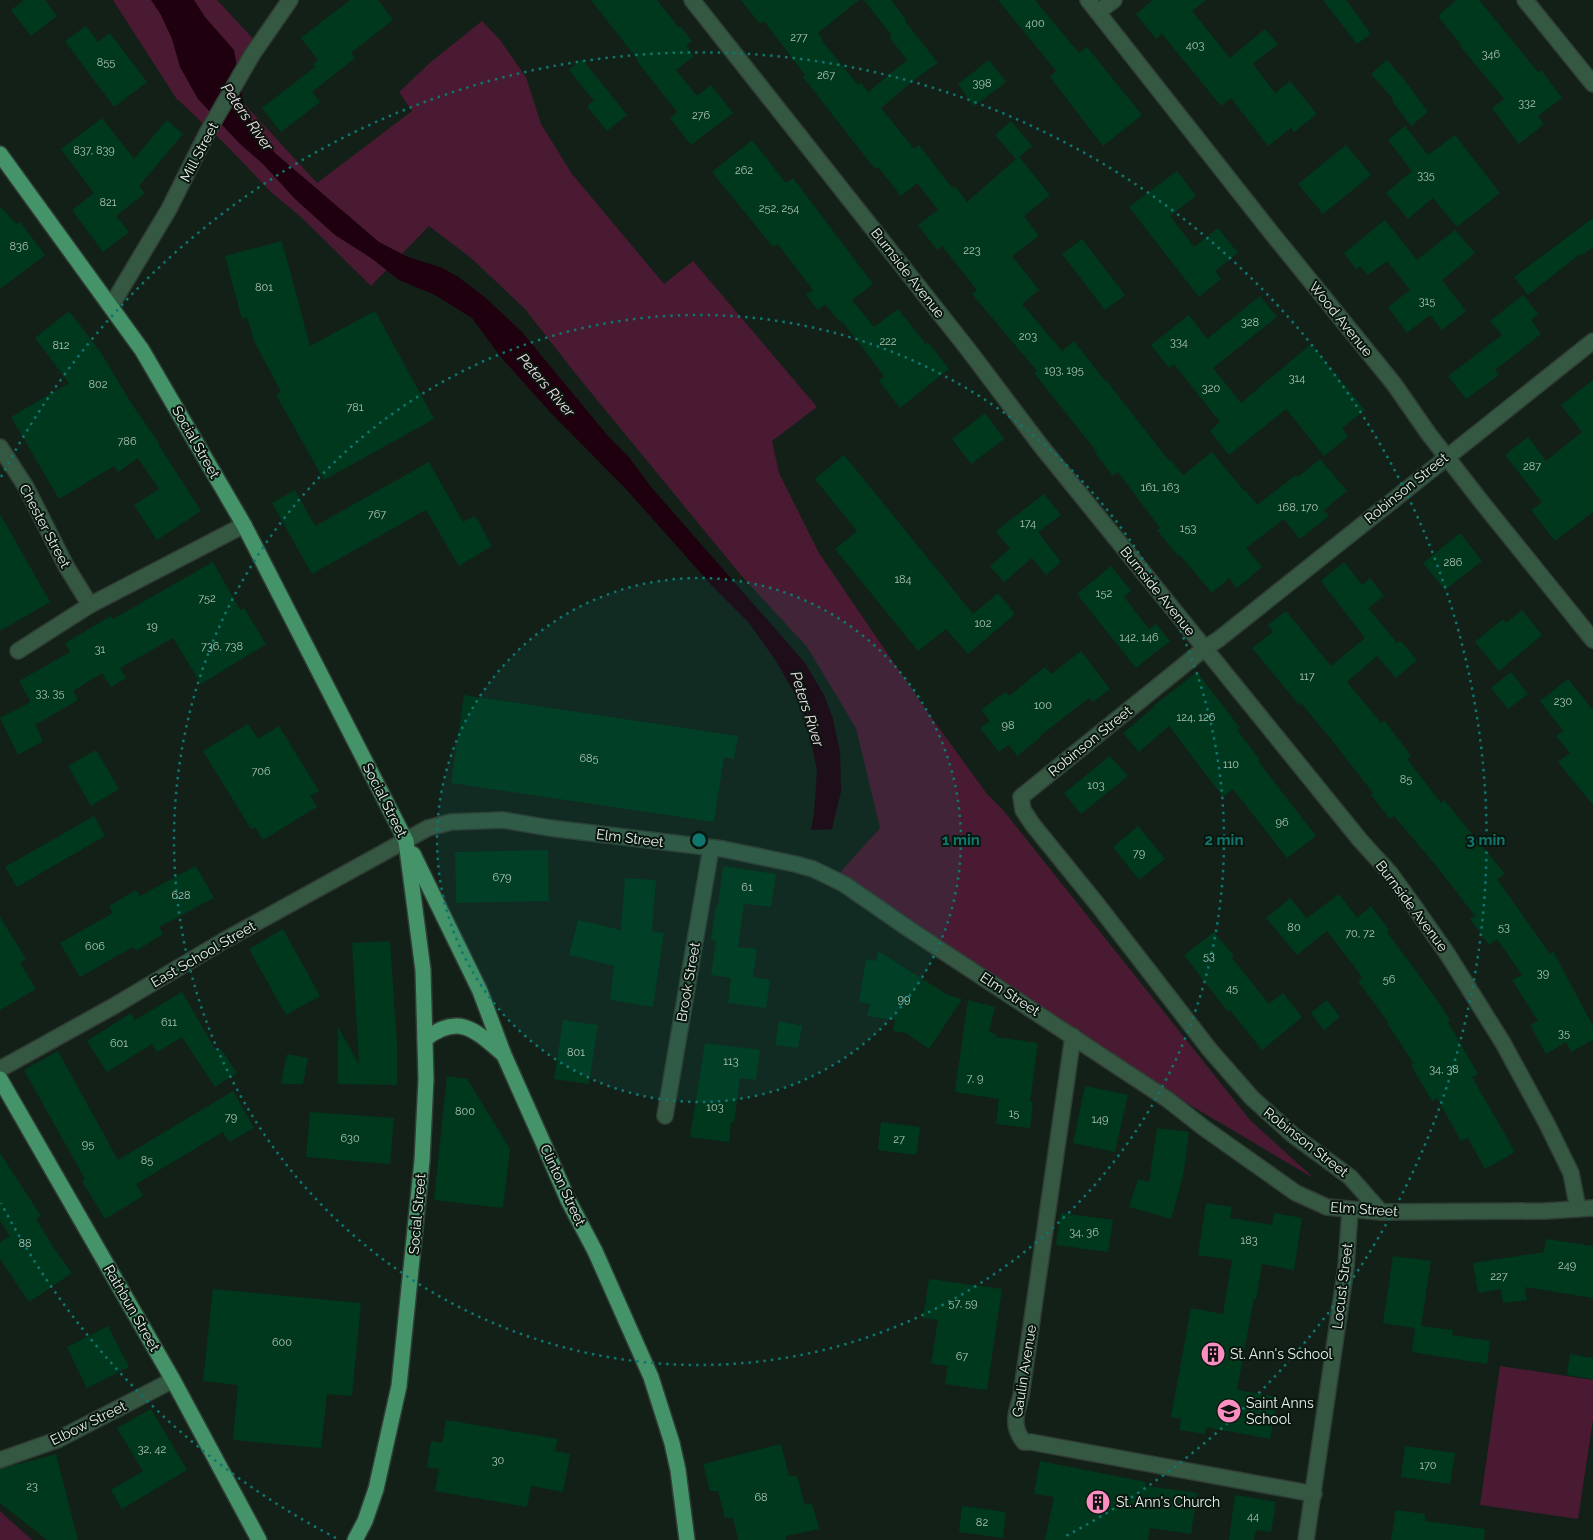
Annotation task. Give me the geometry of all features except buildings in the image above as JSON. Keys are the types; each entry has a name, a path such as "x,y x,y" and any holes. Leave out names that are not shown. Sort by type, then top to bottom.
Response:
{"main road":[{"name":"Social Street","path":"0,154 142,350 244,525 406,841 423,970 426,1079 422,1161 399,1386 376,1489 356,1540"},
{"name":"Clinton Street","path":"406,841 480,991 504,1055 564,1191 595,1252 651,1377 672,1443 678,1470 687,1540"},
{"path":"425,1038 437,1030 450,1025 460,1026 469,1028 504,1055"},
{"name":"Rathbun Street","path":"0,1079 173,1380 259,1540"}],"street":[{"name":"Mill Street","path":"111,306 169,209 208,133 252,55 290,0"},
{"name":"Burnside Avenue","path":"692,0 961,340 1042,446 1360,840 1390,873 1448,955 1503,1043 1547,1124 1571,1173 1585,1208"},
{"name":"Wood Avenue","path":"1088,0 1270,231 1394,384 1428,433 1593,640"},
{"path":"1098,12 1114,0"},
{"path":"1525,0 1593,84"},
{"name":"Robinson Street","path":"1381,1212 1350,1177 1293,1135 1252,1098 1210,1050 1034,825 1024,810 1021,797 1205,648 1219,639 1593,341"},
{"name":"Chester Street","path":"0,447 26,487 66,566 90,605"},
{"path":"18,651 90,605 244,525"},
{"name":"Elm Street","path":"406,841 428,828 451,822 503,820 711,848 813,869 844,884 1167,1099 1204,1128 1296,1193 1327,1207 1381,1212 1545,1211 1585,1208"},
{"name":"East School Street","path":"0,1069 114,1006 225,940 406,841"},
{"name":"Brook Street","path":"665,1116 711,848"},
{"name":"Gaulin Avenue","path":"1073,1036 1021,1396 1015,1415 1016,1431 1024,1442 1314,1494"},
{"name":"Locust Street","path":"1306,1540 1346,1267 1350,1210"},
{"name":"Elbow Street","path":"0,1460 57,1440 173,1380"}],"shaded area":[{"path":"113,0 217,0 259,45 237,96 317,183 412,111 399,92 432,61 482,21 500,40 526,77 541,124 572,174 664,284 693,261 817,407 772,441 779,473 819,553 926,710 987,794 1003,810 1250,1120 1315,1179 1124,1066 837,876 880,828 856,728 807,647 740,574 579,378 525,309 471,258 429,226 371,286 301,217 271,192 226,145 176,98"},
{"path":"1500,1366 1593,1380 1593,1419 1578,1519 1480,1505"},
{"path":"0,1511 32,1540 0,1540"}],"water":[{"name":"Peters River","path":"151,0 194,0 205,17 234,50 245,112 275,153 379,242 408,257 440,267 457,276 487,299 522,332 608,436 628,456 651,487 805,663 824,695 833,719 840,752 841,791 832,829 811,830 817,771 801,705 776,661 749,623 715,589 625,488 550,412 500,356 472,318 435,295 399,280 371,258 335,235 295,199 263,164 239,143 198,99 180,67 172,39 161,15"}],"place":[{"name":"St. Ann's School","path":"1213,1354"},
{"name":"Saint Anns School","path":"1229,1411"},
{"name":"St. Ann's Church","path":"1098,1502"}]}
